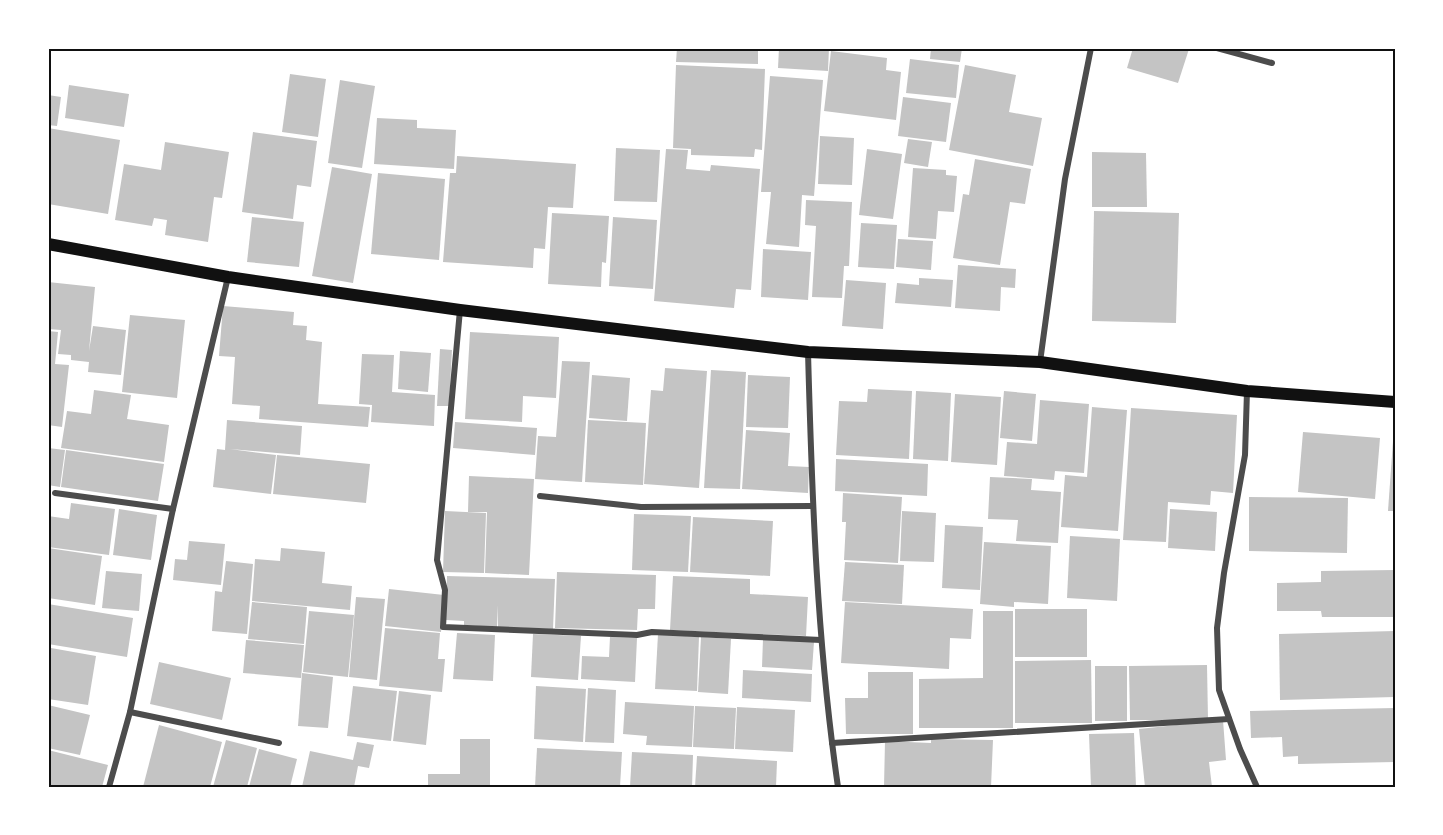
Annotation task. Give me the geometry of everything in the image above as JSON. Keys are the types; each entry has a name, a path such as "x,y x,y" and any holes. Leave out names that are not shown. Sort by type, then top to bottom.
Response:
{"main road":[{"path":"48,244 228,277 460,310 808,352 1040,362 1247,391 1395,402"}],"street":[{"path":"1040,362 1065,179 1091,48"},
{"path":"1217,48 1272,63"},
{"path":"109,787 130,712 173,509 228,277"},
{"path":"460,310 437,560 445,590 444,627 637,635 652,632 821,640"},
{"path":"808,352 812,506 821,640 838,787"},
{"path":"1247,391 1245,455 1224,573 1217,628 1219,690 1257,787"},
{"path":"56,493 173,509"},
{"path":"540,496 641,507 812,506"},
{"path":"130,712 279,743"},
{"path":"832,743 1229,719"}],"building":[{"path":"677,48 758,48 758,64 676,62"},
{"path":"779,48 829,48 828,71 778,68"},
{"path":"931,48 962,48 960,62 930,59"},
{"path":"1133,48 1189,49 1178,83 1127,68"},
{"path":"831,51 887,58 886,70 901,72 896,120 824,111"},
{"path":"910,59 959,65 956,98 906,93"},
{"path":"676,65 765,69 762,150 755,149 754,157 691,155 691,149 673,148"},
{"path":"965,65 1016,75 1009,112 1042,118 1033,166 949,150"},
{"path":"290,74 326,79 318,137 282,132"},
{"path":"770,76 823,80 814,196 802,195 799,247 766,244 771,192 761,192"},
{"path":"340,80 375,86 362,168 328,163"},
{"path":"69,85 129,94 124,127 65,118"},
{"path":"48,95 61,97 57,126 48,125"},
{"path":"903,97 951,103 946,142 898,136"},
{"path":"377,118 417,120 417,128 456,130 454,169 374,164"},
{"path":"48,128 120,140 108,214 48,204"},
{"path":"253,132 317,141 311,187 297,185 293,219 242,212"},
{"path":"820,136 854,138 852,185 818,184"},
{"path":"908,139 932,142 928,167 904,163"},
{"path":"165,142 229,152 222,198 214,197 208,242 165,235 167,220 154,218 152,226 115,220 124,164 161,170"},
{"path":"616,148 660,150 657,202 614,201"},
{"path":"666,149 688,150 686,169 710,171 711,165 760,169 751,290 736,289 734,308 654,301"},
{"path":"867,149 902,154 893,219 859,215"},
{"path":"1092,152 1146,153 1147,207 1092,207"},
{"path":"457,156 576,164 573,208 548,207 545,249 534,248 533,268 443,262 450,173 456,173"},
{"path":"975,159 1031,169 1025,204 1010,202 1000,265 953,258 963,194 969,195"},
{"path":"332,167 372,174 353,283 312,276"},
{"path":"913,168 946,170 946,175 957,176 954,212 938,211 936,239 908,237"},
{"path":"378,173 445,179 439,260 371,254"},
{"path":"806,200 852,202 849,266 844,266 842,298 812,297 816,226 805,225"},
{"path":"1094,211 1179,213 1176,323 1092,321"},
{"path":"552,213 609,216 606,263 602,262 601,287 548,284"},
{"path":"252,217 304,222 299,267 247,262"},
{"path":"613,217 657,220 653,289 609,286"},
{"path":"861,223 897,225 894,269 858,267"},
{"path":"898,239 933,241 931,270 896,267"},
{"path":"763,249 811,252 808,300 761,297"},
{"path":"958,265 1016,269 1015,288 1001,287 1000,311 955,308"},
{"path":"919,278 953,280 951,307 895,303 897,283 919,285"},
{"path":"846,280 886,283 883,329 842,326"},
{"path":"48,282 95,287 89,351 93,326 126,330 121,375 88,372 89,362 71,360 71,355 58,354 61,330 48,329"},
{"path":"223,306 294,312 293,325 307,326 306,340 322,342 318,404 370,407 368,427 259,419 260,406 232,404 235,357 219,356"},
{"path":"130,315 185,320 177,398 122,392"},
{"path":"48,331 58,332 55,364 69,365 62,427 48,425"},
{"path":"470,332 559,337 556,398 523,396 522,422 465,419"},
{"path":"440,349 452,350 449,406 437,406"},
{"path":"400,351 431,353 428,392 398,389"},
{"path":"362,354 394,355 392,392 435,395 434,426 371,422 372,405 359,404"},
{"path":"562,361 590,362 582,482 535,479 538,436 556,437"},
{"path":"665,368 707,371 699,488 644,484 651,390 663,391"},
{"path":"711,370 746,372 740,489 704,488"},
{"path":"592,375 630,378 627,421 589,418"},
{"path":"748,375 790,377 788,428 746,427"},
{"path":"868,389 912,391 909,459 836,455 839,401 867,402"},
{"path":"94,390 131,395 127,419 169,425 164,462 61,448 67,411 91,414"},
{"path":"916,391 951,393 948,461 913,459"},
{"path":"1004,391 1036,394 1032,441 1000,438"},
{"path":"955,394 1001,397 997,465 951,462"},
{"path":"1040,400 1089,404 1084,473 1055,471 1054,480 1004,476 1007,442 1037,444"},
{"path":"1092,407 1127,410 1118,531 1061,527 1065,475 1087,477"},
{"path":"1131,408 1237,415 1233,493 1211,491 1210,505 1168,502 1166,542 1123,540"},
{"path":"227,420 302,426 300,455 230,449 276,455 271,494 213,487 217,449 225,450"},
{"path":"588,420 646,423 643,485 585,482"},
{"path":"455,422 537,428 535,455 453,448"},
{"path":"746,430 790,433 788,466 809,467 808,493 742,489"},
{"path":"1303,432 1380,438 1375,499 1298,492"},
{"path":"1393,441 1395,441 1395,511 1388,511"},
{"path":"48,448 65,450 60,487 48,485"},
{"path":"66,450 164,464 158,501 61,487"},
{"path":"277,455 370,464 366,503 273,494"},
{"path":"836,459 928,464 927,496 835,491"},
{"path":"469,476 534,479 529,575 485,573 487,512 468,512"},
{"path":"990,477 1032,479 1031,490 1061,492 1058,543 1016,541 1018,520 988,519"},
{"path":"843,493 902,497 898,563 844,560 846,522 842,522"},
{"path":"1249,497 1348,498 1347,553 1249,551"},
{"path":"71,503 115,509 109,555 48,547 48,516 69,519"},
{"path":"119,509 157,515 151,560 113,555"},
{"path":"1170,509 1217,512 1215,551 1168,548"},
{"path":"445,511 486,513 484,573 443,572"},
{"path":"902,511 936,513 934,562 900,561"},
{"path":"634,514 691,516 688,572 632,570"},
{"path":"693,517 773,521 770,576 690,572"},
{"path":"945,525 983,527 980,590 942,588"},
{"path":"1070,536 1120,539 1117,601 1067,598"},
{"path":"189,541 225,544 221,585 173,580 175,559 187,560"},
{"path":"984,542 1051,546 1048,604 1014,602 1014,607 980,604"},
{"path":"48,548 102,556 95,605 48,598"},
{"path":"281,548 325,552 322,583 352,586 350,610 252,601 255,559 280,561"},
{"path":"226,561 253,564 247,634 212,631 215,591 222,592"},
{"path":"845,562 904,565 902,604 842,601"},
{"path":"1395,570 1395,617 1322,617 1321,611 1277,611 1277,583 1321,582 1321,571"},
{"path":"106,571 142,574 139,611 102,608"},
{"path":"557,572 656,575 655,609 638,609 637,630 555,628"},
{"path":"447,576 555,579 553,629 498,627 498,605 497,627 464,625 464,621 446,620"},
{"path":"673,576 750,579 750,594 808,597 806,636 670,630"},
{"path":"389,589 444,595 441,632 385,626"},
{"path":"356,597 385,599 377,680 349,677"},
{"path":"252,602 307,607 304,644 248,639"},
{"path":"845,602 973,609 971,639 950,638 949,669 841,663"},
{"path":"48,604 133,618 127,657 48,644"},
{"path":"1015,609 1087,609 1087,657 1015,657"},
{"path":"309,611 354,615 348,677 303,672"},
{"path":"983,611 1013,611 1013,728 919,728 919,679 983,678"},
{"path":"385,628 440,633 438,659 445,659 442,692 379,686"},
{"path":"1395,631 1395,697 1280,700 1279,634"},
{"path":"457,633 495,635 493,681 453,679"},
{"path":"533,634 581,636 578,680 531,677"},
{"path":"658,634 699,637 697,691 655,689"},
{"path":"610,637 637,638 635,682 581,679 582,656 609,657"},
{"path":"701,637 731,639 728,694 698,692"},
{"path":"763,639 814,642 812,670 762,667"},
{"path":"246,640 304,645 301,678 243,673"},
{"path":"51,648 96,656 88,705 48,699 48,667"},
{"path":"1091,660 1092,723 1015,723 1015,661"},
{"path":"159,662 231,678 222,720 150,704"},
{"path":"1207,665 1208,720 1130,720 1129,666"},
{"path":"1095,666 1127,666 1127,721 1095,721"},
{"path":"743,670 812,674 811,702 742,698"},
{"path":"868,672 913,672 913,734 846,734 845,698 868,698"},
{"path":"302,673 333,677 328,728 298,726"},
{"path":"353,686 397,691 391,741 347,736"},
{"path":"536,686 586,689 583,742 534,739"},
{"path":"588,688 616,690 614,743 585,742"},
{"path":"399,691 431,695 426,745 393,741"},
{"path":"625,702 694,706 692,747 646,745 647,736 623,734"},
{"path":"48,705 90,715 80,755 48,748"},
{"path":"695,706 736,708 734,749 693,747"},
{"path":"737,707 795,710 793,752 735,749"},
{"path":"1395,708 1395,762 1298,764 1298,756 1283,757 1282,737 1251,738 1250,711"},
{"path":"1223,720 1226,760 1209,762 1212,787 1145,787 1139,729"},
{"path":"159,725 222,742 210,787 143,787"},
{"path":"1134,733 1136,787 1091,787 1089,734"},
{"path":"460,739 490,739 490,787 428,787 428,774 460,774"},
{"path":"931,739 993,740 991,787 884,787 885,741 931,743"},
{"path":"226,740 257,748 247,787 213,787"},
{"path":"357,742 374,745 369,768 358,766 354,787 302,787 310,751 353,760"},
{"path":"537,748 622,752 620,787 535,787"},
{"path":"259,749 297,759 290,787 249,787"},
{"path":"48,750 108,765 102,787 48,787"},
{"path":"632,752 693,755 692,787 630,787"},
{"path":"697,756 777,761 776,787 695,787"}]}
